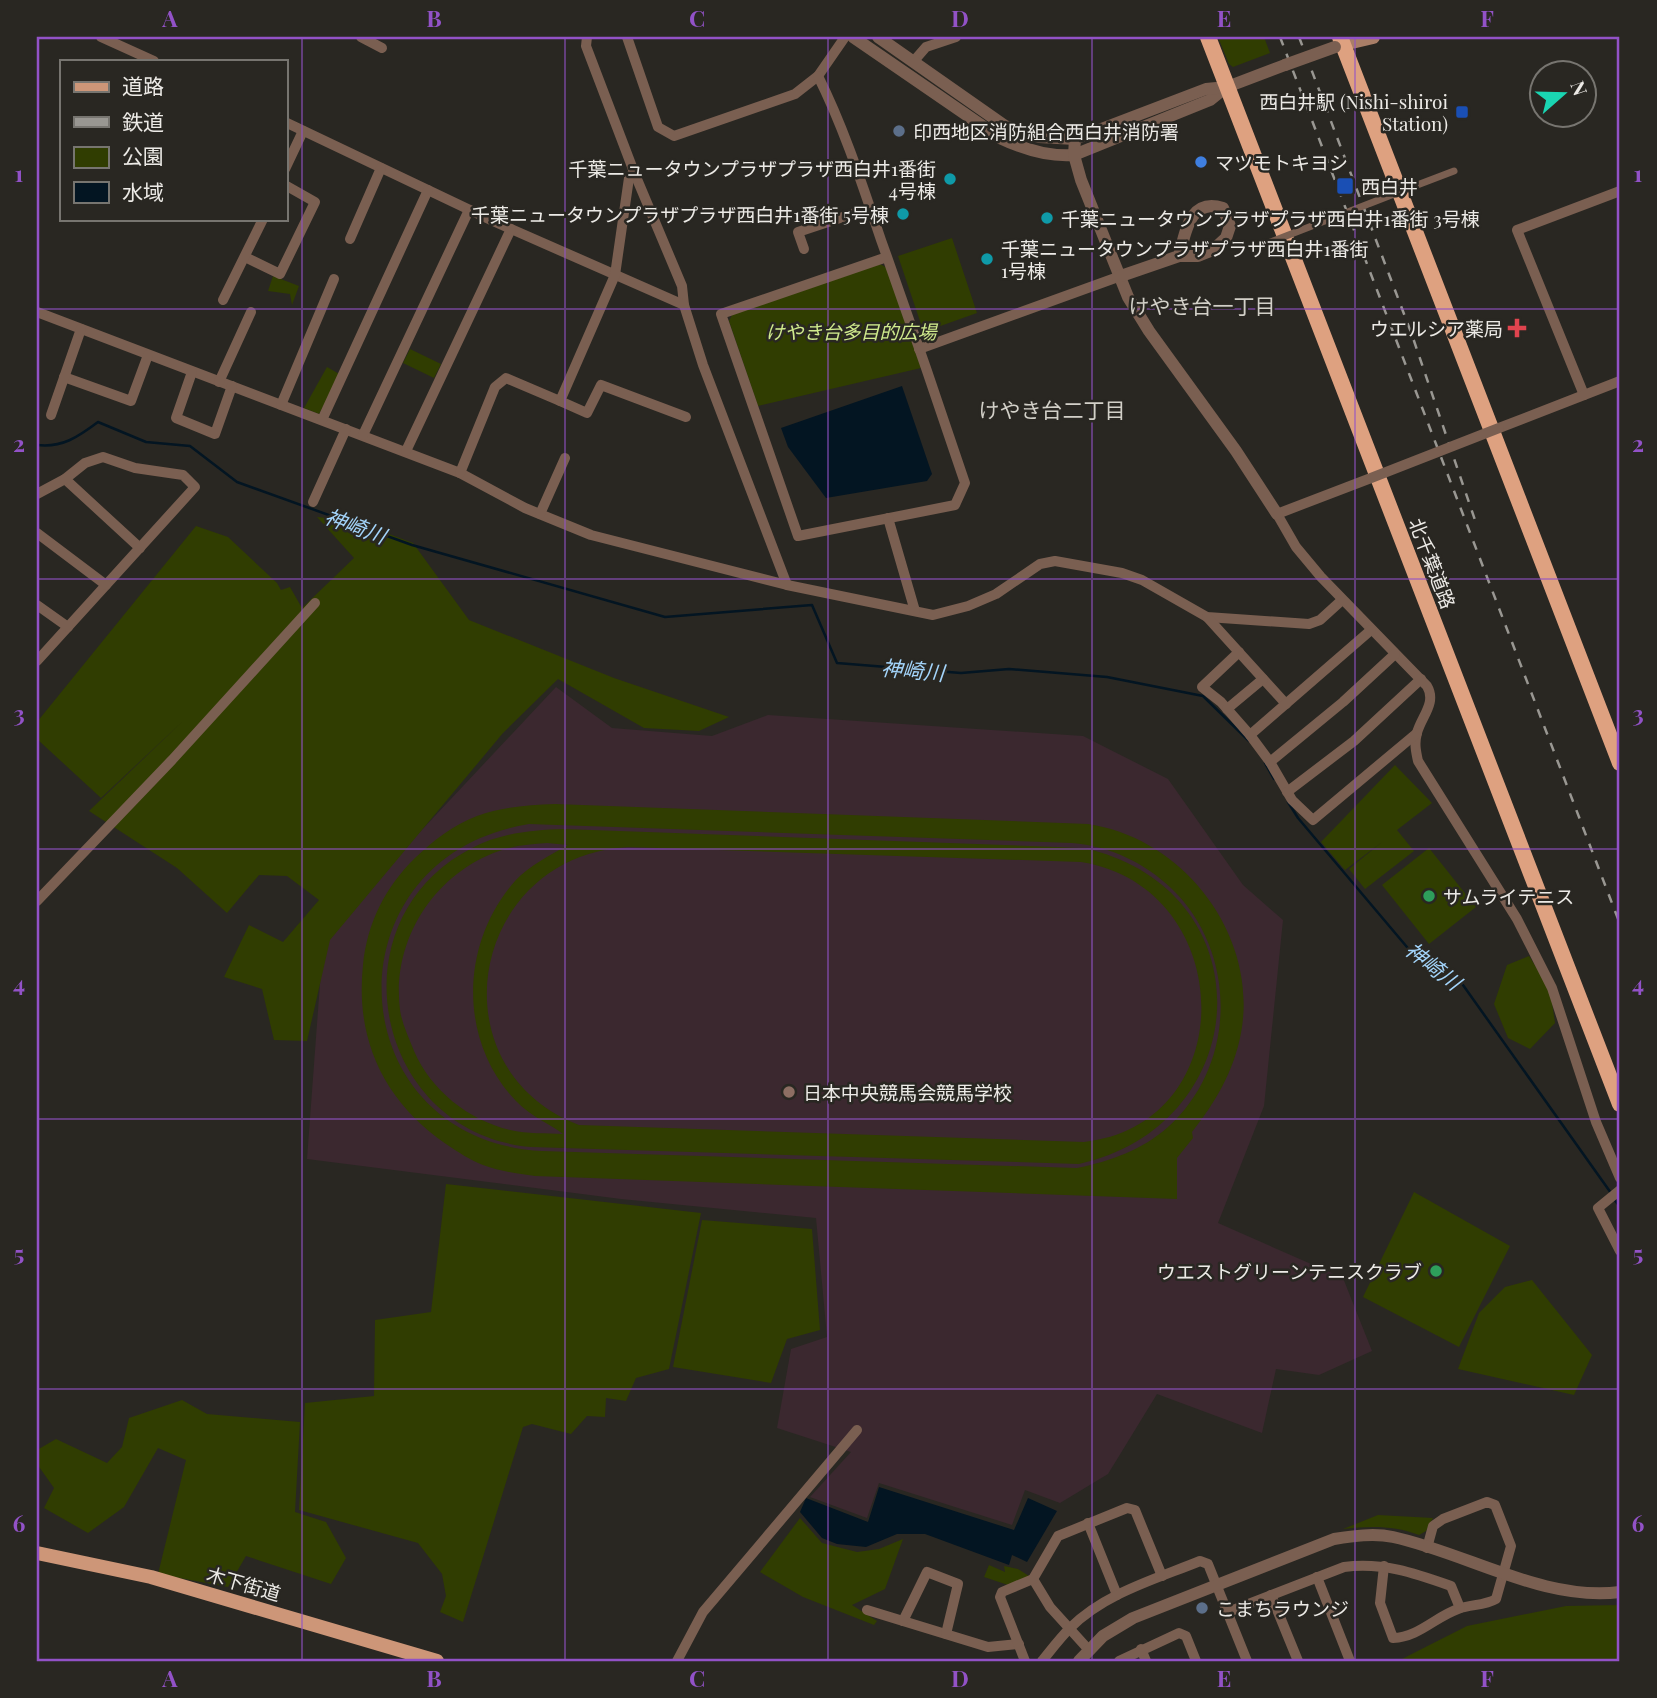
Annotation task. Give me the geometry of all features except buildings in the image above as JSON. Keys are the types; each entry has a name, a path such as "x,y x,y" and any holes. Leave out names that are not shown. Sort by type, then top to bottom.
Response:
{"highway":[{"name":"北千葉道路","path":"1208,37 1231,85 1620,1104"},
{"path":"1342,41 1620,763"}],"main road":[{"path":"1342,41 1373,37"},
{"name":"木下街道","path":"37,1553 151,1577 437,1661"}],"street":[{"path":"101,37 152,60"},
{"path":"587,37 586,46 634,172 682,286 684,306 722,418 787,585"},
{"path":"627,37 659,127 674,136 795,94 818,76 845,37"},
{"path":"853,37 1000,138 1038,152 1074,155 1210,100 1231,85"},
{"path":"878,37 1005,126 1039,137 1075,139 1206,89 1231,85 1342,41"},
{"path":"914,62 926,47 956,37"},
{"path":"368,39 382,48"},
{"path":"818,76 837,114 870,208 919,349 965,483 955,505 798,536 721,314 887,257"},
{"path":"287,123 511,229 684,306"},
{"path":"287,166 303,131"},
{"path":"1075,139 1074,155 1081,180 1118,277 1137,315 1236,451 1296,547 1342,600 1432,694 1417,733 1415,746 1418,761 1517,919 1552,988 1596,1122 1620,1178"},
{"path":"350,239 382,168"},
{"path":"1268,243 1454,171"},
{"path":"560,401 615,275 629,178 634,172"},
{"path":"245,257 280,274 315,202 287,186"},
{"path":"322,420 428,190"},
{"path":"1584,395 1517,230 1620,191"},
{"path":"919,349 1179,256 1198,256 1213,250 1226,238 1230,226 1223,208 1210,204 1200,207 1188,224 1179,256"},
{"path":"804,249 798,232 870,208"},
{"path":"363,435 469,209"},
{"path":"223,300 262,220"},
{"path":"406,452 511,229"},
{"path":"281,405 334,279"},
{"path":"37,312 460,473 540,514 591,535 787,585 933,615 968,606 996,594 1040,564 1068,561 1122,573 1142,580 1207,617 1286,704"},
{"path":"219,382 251,312"},
{"path":"51,415 81,329"},
{"path":"64,377 131,401 148,355"},
{"path":"192,372 176,418 215,435 232,386"},
{"path":"460,473 495,387 506,378 587,413 601,385 686,417"},
{"path":"1277,514 1620,381"},
{"path":"313,502 346,429"},
{"path":"37,494 65,479 85,463 103,457 135,468 183,475 195,487 37,661"},
{"path":"540,514 565,458"},
{"path":"65,479 140,548"},
{"path":"888,518 915,611"},
{"path":"37,533 106,585"},
{"path":"1207,617 1309,624 1320,620 1342,600"},
{"path":"37,901 173,760 315,603"},
{"path":"37,605 68,627"},
{"path":"1250,735 1371,630"},
{"path":"1239,652 1202,687 1227,709 1250,735 1270,762 1292,800 1312,820 1417,733"},
{"path":"1270,762 1343,702 1395,654"},
{"path":"1227,709 1263,678"},
{"path":"1287,792 1354,741 1421,680"},
{"path":"1619,1191 1598,1208 1620,1251"},
{"path":"677,1661 703,1612 857,1430"},
{"path":"1384,1566 1380,1604 1393,1638 1417,1633 1460,1608 1489,1603 1496,1599 1511,1546 1495,1505 1487,1502 1443,1519 1433,1526 1427,1548"},
{"path":"1025,1661 1000,1597 1002,1592 1033,1579 1058,1536 1127,1508 1135,1510 1162,1576"},
{"path":"1088,1523 1118,1595"},
{"path":"1079,1661 1088,1649 1110,1631 1133,1618 1334,1539 1391,1537 1542,1586 1571,1591 1620,1592"},
{"path":"1042,1661 1069,1628 1092,1609 1118,1595 1200,1561 1208,1564 1247,1661"},
{"path":"1228,1612 1344,1566 1384,1566 1451,1586 1460,1608"},
{"path":"903,1621 927,1572 958,1584 946,1634"},
{"path":"1317,1577 1350,1661"},
{"path":"1033,1579 1050,1606 1088,1649"},
{"path":"1271,1595 1298,1661"},
{"path":"867,1609 988,1647 1019,1644"},
{"path":"1119,1661 1179,1633 1186,1636 1196,1661"},
{"path":"1141,1649 1146,1661"}],"shaded area":[{"name":"日本中央競馬会競馬学校","path":"556,687 612,728 712,736 768,715 1083,736 1168,779 1243,885 1283,920 1264,1106 1218,1223 1343,1278 1372,1351 1319,1375 1276,1369 1262,1433 1157,1394 1108,1474 1060,1503 1025,1490 1012,1525 879,1483 867,1518 810,1497 851,1452 777,1428 791,1349 827,1337 816,1218 621,1199 307,1159 323,943 343,914"}],"green space":[{"path":"1218,37 1264,37 1270,53 1233,67 1229,64"},
{"path":"952,238 977,313 932,329 922,327 898,256"},
{"name":"けやき台多目的広場","path":"880,264 887,268 921,368 758,406 729,321 732,315"},
{"path":"273,276 299,286 292,305 290,294 268,291"},
{"path":"410,349 441,364 434,378 403,363"},
{"path":"327,367 341,375 319,414 304,408"},
{"path":"317,517 354,521 413,543 469,620 614,678 729,717 699,731 644,728 558,679 503,733 330,940 307,1041 274,1040 262,989 224,977 249,925 283,942 319,900 287,876 259,875 227,913 177,868 89,811 184,720 101,798 37,739 37,722 196,526 228,537 277,583 281,590 290,587 302,608 354,558"},
{"path":"1395,765 1432,803 1397,830 1414,851 1365,889 1349,869 1382,842 1345,870 1321,842"},
{"path":"555,804 1088,824 1123,833 1155,849 1183,871 1207,897 1226,928 1238,961 1244,997 1241,1033 1228,1073 1216,1098 1192,1132 1193,1138 1177,1158 1177,1199 535,1176 489,1167 460,1153 424,1127 406,1108 390,1088 378,1066 369,1043 362,992 363,965 369,935 379,907 395,881 415,858 444,834 486,813 515,807","holes":["529,824 1072,843 1100,848 1126,857 1150,871 1172,889 1194,915 1209,944 1218,976 1221,1009 1217,1041 1207,1073 1191,1102 1158,1135 1126,1154 1102,1162 1077,1168 542,1151 474,1135 425,1100 394,1051 382,996 389,939 416,887 462,847"]},
{"path":"552,829 1084,848 1099,852 1154,878 1191,917 1212,963 1217,1013 1205,1062 1178,1106 1136,1142 1079,1164 531,1147 478,1133 436,1104 406,1065 390,1019 387,971 400,923 428,881 472,848 483,843 517,833","holes":["547,843 568,845 521,875 497,906 484,933 476,962 473,992 476,1021 484,1050 497,1077 522,1107 563,1134 510,1130 466,1111 441,1090 421,1065 400,1010 399,984 411,933 439,890 458,873 480,859 505,849","628,847 1081,862 1133,880 1170,914 1193,957 1201,1005 1195,1052 1173,1094 1136,1126 1084,1142 579,1125 532,1097 502,1059 488,1014 489,968 504,924 533,886 575,859"]},
{"name":"サムライテニス","path":"1429,848 1476,907 1429,944 1382,885"},
{"path":"1529,956 1550,989 1555,1023 1530,1049 1508,1038 1494,1004 1507,965"},
{"path":"446,1184 701,1213 669,1369 636,1378 626,1401 606,1398 605,1417 587,1416 571,1434 532,1424 523,1427 463,1622 440,1612 446,1596 442,1574 418,1543 299,1510 305,1403 374,1396 375,1320 431,1312"},
{"name":"ウエストグリーンテニスクラブ","path":"1414,1192 1510,1246 1459,1347 1363,1297"},
{"path":"702,1220 812,1229 820,1330 787,1339 771,1383 673,1367"},
{"path":"1532,1280 1592,1355 1574,1395 1458,1369 1479,1313 1505,1287"},
{"path":"182,1400 207,1414 300,1422 295,1512 326,1522 346,1558 331,1584 246,1556 228,1587 158,1574 186,1460 158,1448 124,1507 88,1533 44,1508 54,1488 37,1464 37,1450 56,1439 107,1463 122,1447 129,1418"},
{"path":"1378,1515 1433,1518 1426,1531 1419,1535 1381,1527 1343,1529"},
{"path":"800,1518 822,1543 857,1552 879,1549 903,1539 885,1589 852,1605 877,1621 874,1625 803,1597 760,1572"},
{"path":"989,1565 1005,1572 1004,1566 1018,1569 1029,1576 1008,1585 984,1577"},
{"path":"1620,1605 1620,1661 1398,1661 1467,1626 1566,1606"}],"water":[{"path":"902,386 932,474 927,481 826,498 788,447 781,428"},
{"path":"879,1487 1014,1530 1028,1498 1057,1511 1027,1562 1012,1555 1009,1565 925,1534 897,1534 866,1547 837,1544 822,1538 800,1512 806,1498 868,1522"}],"waterway":[{"name":"神崎川","path":"37,445 54,445 69,440 98,422 146,442 190,446 237,482 412,545 665,617 812,605 837,663 961,673 1009,669 1107,677 1203,696 1249,741"},
{"name":"神崎川","path":"1265,763 1274,779"},
{"name":"神崎川","path":"1288,802 1298,818 1412,953 1458,978 1611,1193"},
{"name":"神崎川","path":"1614,1199 1620,1207"}],"railway":[{"path":"1280,37 1620,924"},
{"path":"1299,37 1412,335 1476,523"}],"place":[{"name":"西白井駅 (Nishi-shiroi Station)","path":"1462,112"},
{"name":"印西地区消防組合西白井消防署","path":"899,131"},
{"name":"マツモトキヨシ","path":"1201,162"},
{"name":"千葉ニュータウンプラザプラザ西白井1番街 4号棟","path":"950,179"},
{"name":"西白井","path":"1345,186"},
{"name":"千葉ニュータウンプラザプラザ西白井1番街 5号棟","path":"903,214"},
{"name":"千葉ニュータウンプラザプラザ西白井1番街 3号棟","path":"1047,218"},
{"name":"千葉ニュータウンプラザプラザ西白井1番街 1号棟","path":"987,259"},
{"name":"ウエルシア薬局","path":"1517,328"},
{"name":"サムライテニス","path":"1429,896"},
{"name":"日本中央競馬会競馬学校","path":"789,1092"},
{"name":"ウエストグリーンテニスクラブ","path":"1436,1271"},
{"name":"こまちラウンジ","path":"1202,1608"}],"district":[{"name":"けやき台一丁目","path":"1202,305"},
{"name":"けやき台二丁目","path":"1052,409"}]}
